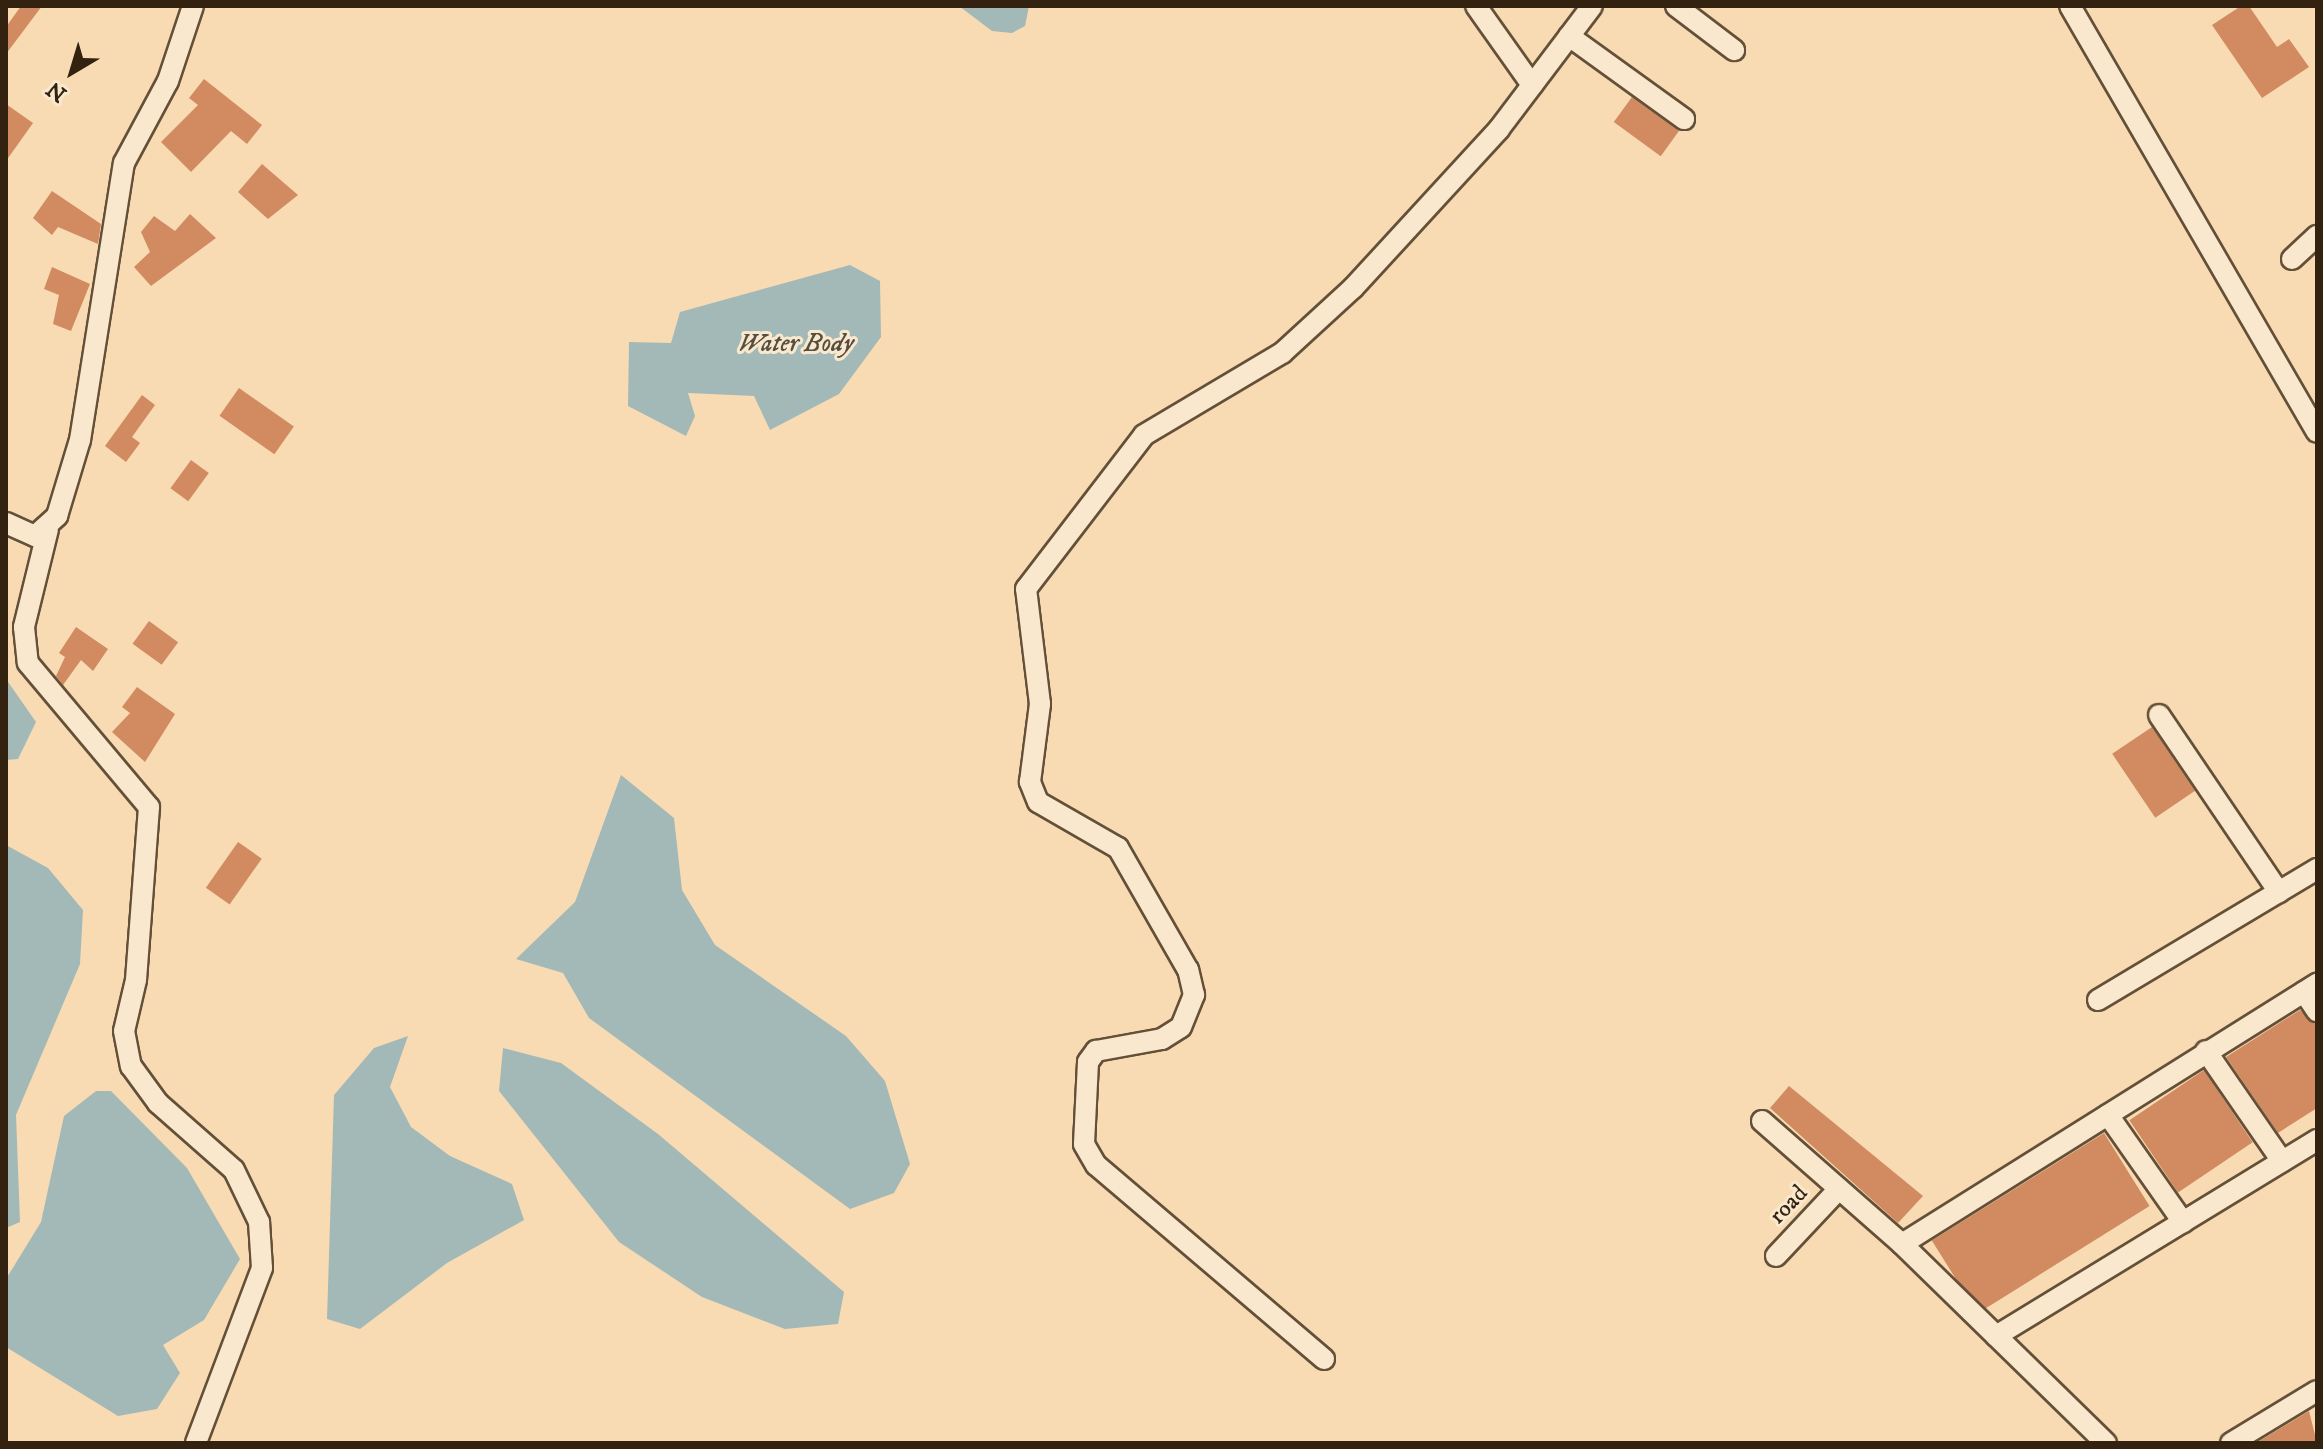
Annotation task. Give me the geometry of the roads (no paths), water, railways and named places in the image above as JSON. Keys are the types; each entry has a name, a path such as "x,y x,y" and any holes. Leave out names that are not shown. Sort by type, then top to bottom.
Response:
{"street":[{"path":"193,6 168,81 124,163 80,440 48,529 24,627 28,663 149,807 136,980 124,1031 131,1066 158,1103 234,1170 259,1222 262,1268 196,1443"},
{"path":"1476,6 1532,85"},
{"path":"1324,1359 1096,1165 1084,1144 1088,1062 1096,1051 1162,1039 1181,1027 1194,995 1188,970 1118,848 1038,802 1030,782 1040,704 1026,589 1144,435 1309,332 1532,85 1592,6"},
{"path":"1676,6 1734,50"},
{"path":"2070,6 2317,432"},
{"path":"1569,36 1684,119"},
{"path":"2292,259 2317,236"},
{"path":"6,523 35,536 48,529"},
{"path":"2159,715 2279,892"},
{"path":"2098,1000 2317,869"},
{"path":"1902,1244 2310,988 2317,1011"},
{"path":"2206,1051 2282,1161"},
{"path":"2108,1115 2183,1222"},
{"path":"1762,1121 1902,1244 2106,1443"},
{"path":"1996,1336 2317,1140"},
{"name":"road","path":"1776,1256 1839,1189"},
{"path":"2231,1443 2316,1394"}],"water":[{"path":"959,6 1029,6 1025,26 1012,33 992,31"},
{"name":"Water Body","path":"850,265 880,281 881,337 839,394 770,430 754,396 688,393 695,416 686,436 628,406 629,342 671,343 680,312"},
{"path":"6,679 36,722 18,759 6,760"},
{"path":"621,775 674,818 682,890 715,945 846,1036 885,1081 910,1164 894,1193 850,1209 589,1018 563,973 516,959 575,902"},
{"path":"6,845 48,868 83,910 80,964 16,1115 20,1222 6,1228"},
{"path":"408,1036 390,1087 411,1127 450,1156 512,1184 524,1220 447,1263 360,1329 327,1319 334,1095 374,1048"},
{"path":"503,1048 561,1063 658,1134 844,1292 838,1324 785,1329 702,1297 619,1242 499,1091"},
{"path":"96,1091 111,1091 187,1168 240,1259 204,1320 163,1345 180,1373 157,1409 118,1416 6,1347 6,1279 41,1222 64,1116"}]}
